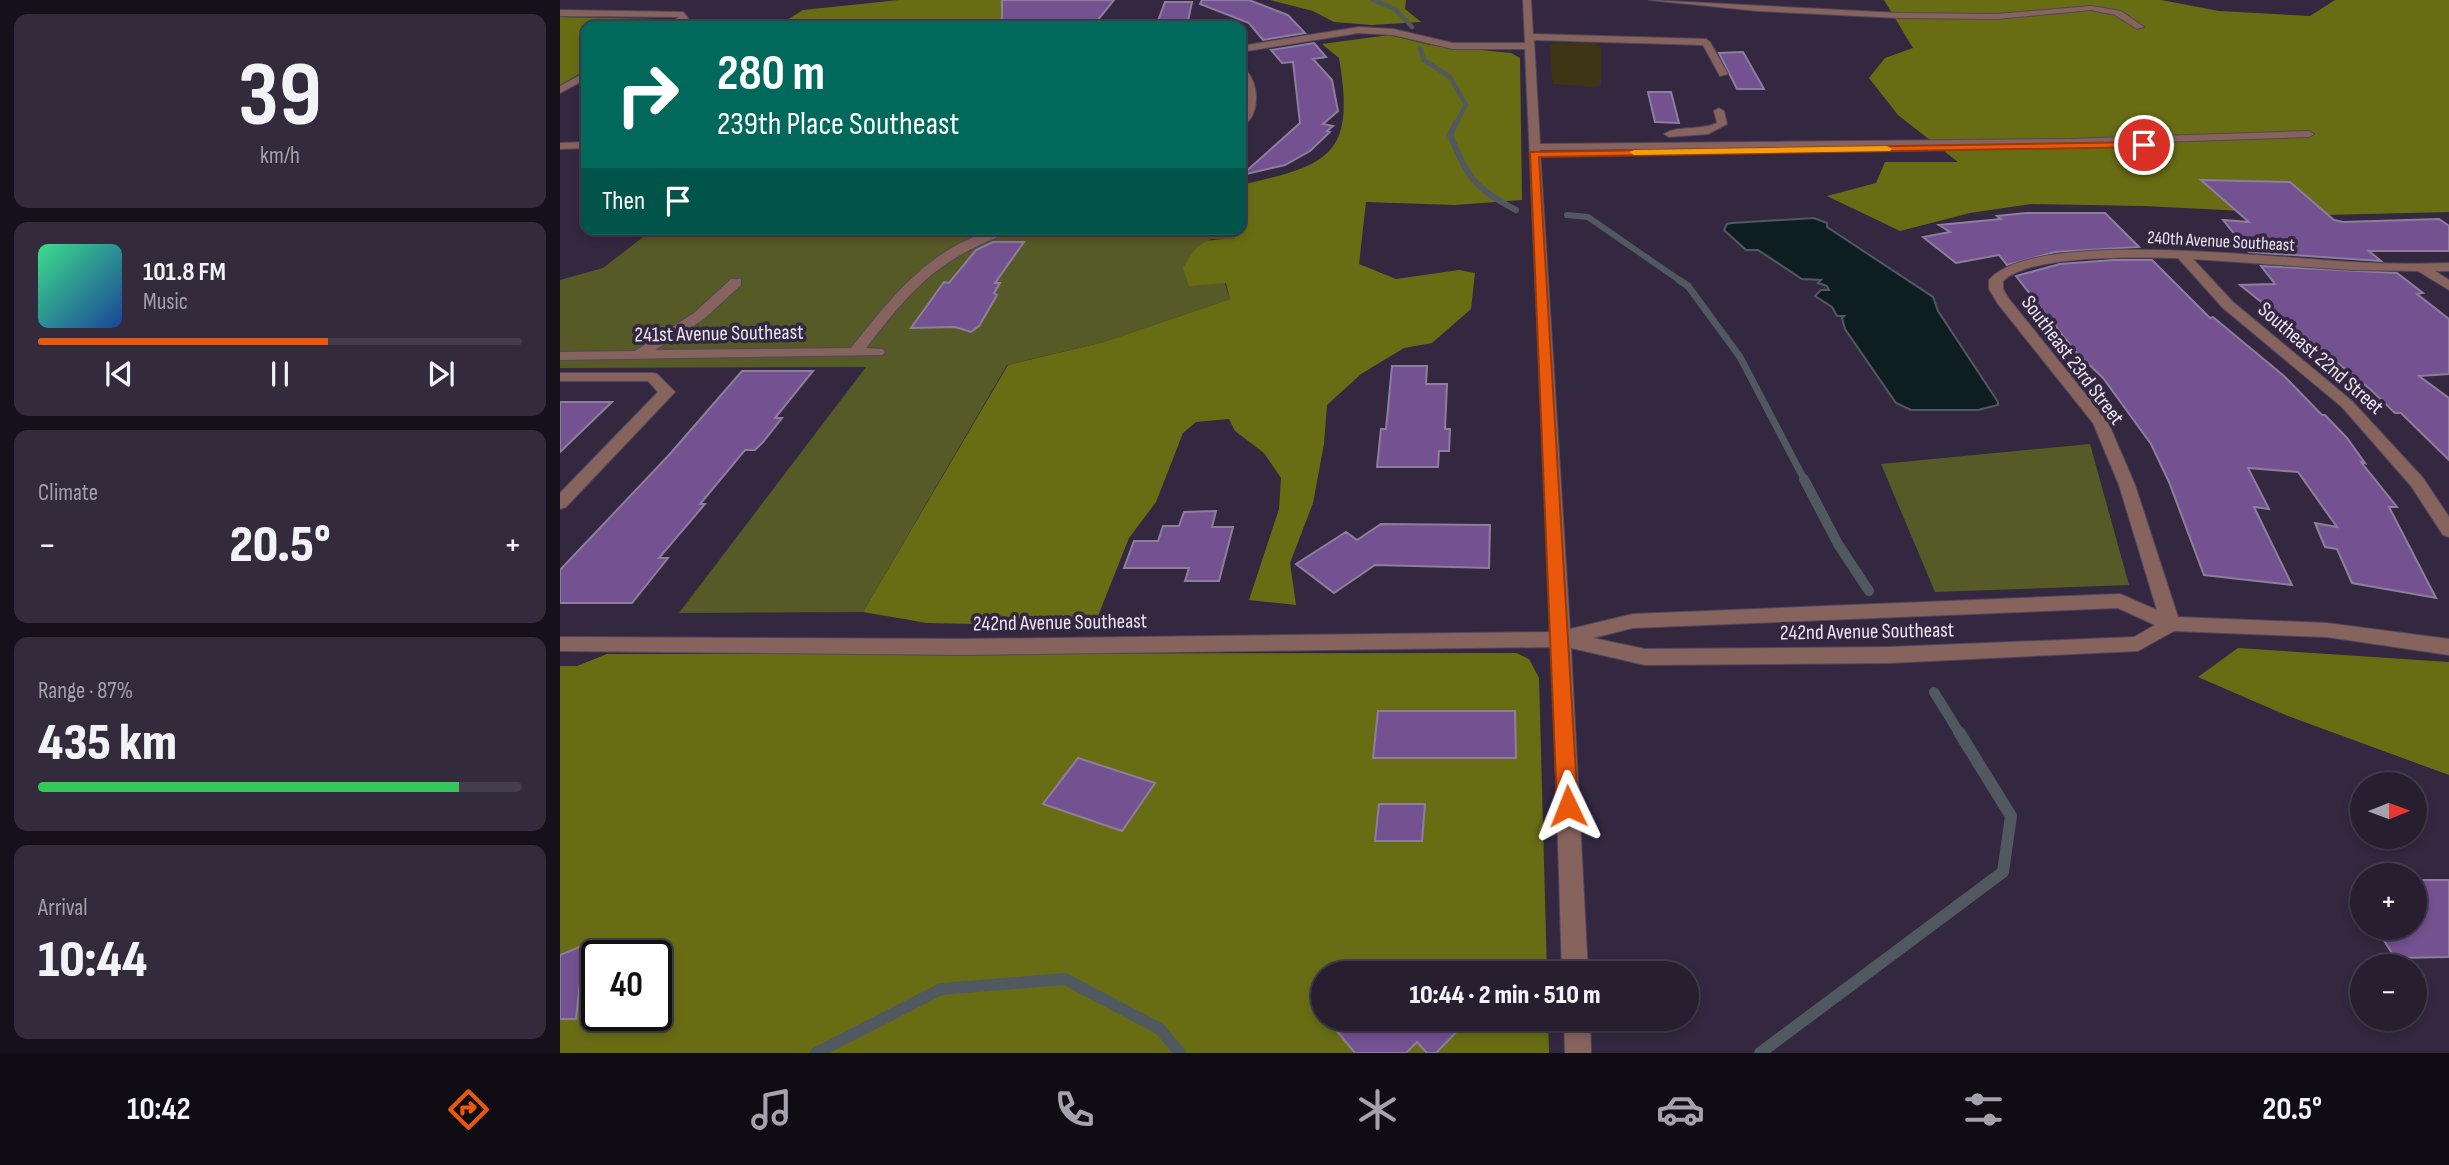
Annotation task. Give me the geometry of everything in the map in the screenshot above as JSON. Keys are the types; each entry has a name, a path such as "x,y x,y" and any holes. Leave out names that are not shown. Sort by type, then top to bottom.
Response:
{"street":[{"path":"585,13 610,0"},
{"path":"1527,0 1561,639 1574,961"},
{"path":"1653,0 1861,15 2019,15 2059,9 2098,8 2134,19 2140,27"},
{"path":"560,13 683,15 684,18 679,21"},
{"path":"1246,49 1359,30 1405,34 1453,46 1652,33 1651,37 1635,45"},
{"path":"1604,38 1635,45 1706,42 1723,74"},
{"path":"560,90 581,78"},
{"path":"1246,81 1252,104 1252,112 1246,119"},
{"path":"1533,148 1625,136 1700,132 1722,124 1719,111"},
{"path":"1533,148 2070,142 2309,134"},
{"path":"1533,148 2256,143"},
{"path":"560,146 581,145"},
{"path":"855,352 901,293 932,264 961,245 991,235"},
{"name":"240th Avenue Southeast","path":"1996,281 2006,271 2027,263 2100,255 2183,256 2423,269 2449,267"},
{"name":"Southeast 22nd Street","path":"2183,256 2228,305 2347,404 2417,482 2449,531"},
{"path":"2423,269 2449,286"},
{"name":"Southeast 23rd Street","path":"1996,281 1996,289 2003,301 2031,339 2074,387 2099,422 2110,443 2127,485 2171,624"},
{"path":"638,355 699,316 736,282"},
{"name":"241st Avenue Southeast","path":"560,356 878,352"},
{"path":"560,377 652,377 667,392 560,503"},
{"name":"242nd Avenue Southeast","path":"1561,639 1633,621 2120,601 2171,624 2327,630 2449,647"},
{"name":"242nd Avenue Southeast","path":"560,644 964,646 1561,639 1645,657 1889,655 2138,644 2171,624"},
{"path":"1577,1031 1578,1053"}],"green space":[{"path":"646,235 1235,235 1234,239 1210,239 1230,299 1104,342 1007,365 863,612 679,613 866,367 560,368 560,280 603,268"},
{"path":"2090,444 2129,585 1935,592 1881,464"}],"shaded area":[{"path":"899,0 1069,0 1048,21 785,21 803,10"},
{"path":"1270,0 1406,0 1405,9 1421,22 1372,25 1334,22 1313,11"},
{"path":"1884,0 2161,0 2219,11 2310,16 2335,0 2449,0 2449,212 2324,215 2144,206 2031,204 1970,213 1900,231 1827,196 1876,183 1885,162 1958,162 1898,115 1869,78 1885,58 1913,48"},
{"path":"560,17 660,19 581,21 581,73 560,85"},
{"path":"1389,35 1430,45 1511,53 1520,58 1522,200 1455,205 1366,202 1359,264 1396,279 1459,270 1475,273 1471,309 1432,343 1404,348 1361,374 1327,405 1324,444 1313,503 1290,563 1296,605 1249,600 1279,509 1281,478 1264,453 1235,431 1229,419 1196,422 1183,433 1156,502 1129,538 1094,626 927,623 863,612 1008,365 1104,342 1230,299 1226,283 1189,286 1183,268 1193,252 1203,243 1246,235 1246,184 1315,162 1329,151 1339,136 1343,116 1343,91 1339,58 1322,44"},
{"path":"1814,218 1827,223 1827,227 1933,297 1938,311 1998,405 1978,410 1911,410 1896,403 1845,329 1842,318 1844,316 1837,316 1832,307 1815,296 1821,290 1829,290 1827,286 1818,283 1821,280 1802,279 1758,250 1746,250 1724,230 1727,224 1732,223"},
{"path":"2238,648 2449,662 2449,775 2288,716 2198,677"},
{"path":"1516,653 1529,659 1539,678 1547,961 1311,961 1311,1031 1548,1031 1549,1053 560,1053 560,666 577,666 607,654"}],"sand":[{"path":"1594,43 1601,47 1601,85 1594,87 1553,84 1549,45"}],"building":[{"path":"1002,0 1114,0 1097,21 1002,21"},
{"path":"1202,0 1249,0 1288,15 1305,33 1263,40 1246,21 1200,4"},
{"path":"1165,2 1192,2 1188,21 1158,21"},
{"path":"1314,43 1326,57 1313,59 1332,80 1338,111 1323,124 1333,126 1327,131 1330,132 1310,151 1285,165 1246,174 1300,123 1293,62 1282,63 1271,50"},
{"path":"1743,52 1764,89 1737,89 1719,53"},
{"path":"1648,92 1671,92 1679,123 1655,122"},
{"path":"2201,180 2290,182 2334,220 2343,222 2439,219 2449,226 2449,251 2369,251 2381,261 2249,252 2223,220 2249,222"},
{"path":"2026,213 2105,213 2139,247 2055,252 2007,265 1999,255 1956,263 1923,237 1950,232 1939,225 2001,219 1997,216"},
{"path":"993,242 1024,242 995,283 1000,283 994,293 997,295 979,326 971,332 955,327 911,328 944,282 949,283 976,250"},
{"path":"2152,260 2210,318 2213,317 2284,376 2347,438 2365,463 2361,462 2397,507 2389,507 2436,598 2352,583 2337,549 2325,547 2315,523 2337,527 2298,472 2248,468 2269,509 2254,507 2292,585 2204,575 2169,482 2151,444 2103,378 2076,352 2016,276 2060,264"},
{"path":"2261,266 2397,273 2423,293 2417,294 2449,319 2449,374 2419,376 2449,398 2449,460 2401,413 2395,413 2370,389 2240,285 2275,284"},
{"path":"1392,366 1427,366 1426,384 1447,384 1445,429 1450,429 1449,451 1439,451 1438,467 1377,467 1381,429 1386,429"},
{"path":"742,371 813,371 775,418 782,418 763,442 755,450 745,450 700,504 705,504 659,558 668,558 632,603 560,603 560,570 669,455"},
{"path":"560,402 612,402 560,452"},
{"path":"1216,511 1212,527 1233,527 1219,581 1185,581 1189,568 1124,568 1134,541 1158,541 1163,526 1179,526 1184,512"},
{"path":"1381,524 1490,525 1489,568 1375,565 1334,593 1296,564 1346,532 1357,540"},
{"path":"1378,711 1515,711 1516,758 1373,758"},
{"path":"1078,758 1155,783 1122,831 1043,804"},
{"path":"1379,804 1425,804 1422,841 1375,841"},
{"path":"2427,880 2449,880 2449,957 2392,954 2384,940 2427,940"},
{"path":"581,946 576,1019 560,1019 560,955"},
{"path":"1337,1031 1457,1031 1436,1053 1427,1053 1417,1042 1406,1053 1355,1053"}],"waterway":[{"path":"1373,0 1395,9 1412,27"},
{"path":"1420,48 1424,60 1450,77 1466,105 1455,125"},
{"path":"1455,125 1450,135 1468,172 1481,188 1516,210"},
{"path":"1567,215 1588,217 1682,282"},
{"path":"1682,282 1688,286 1740,357 1805,481"},
{"path":"1804,479 1838,544 1869,591"},
{"path":"1934,692 1960,734"},
{"path":"1760,1053 2003,872 2011,816 1959,732"},
{"path":"816,1053 941,989 1065,979 1160,1029 1180,1053"}],"slow traffic":[{"path":"1634,152 1887,149"}],"route":[{"path":"1568,806 1534,154 2144,145"}]}
